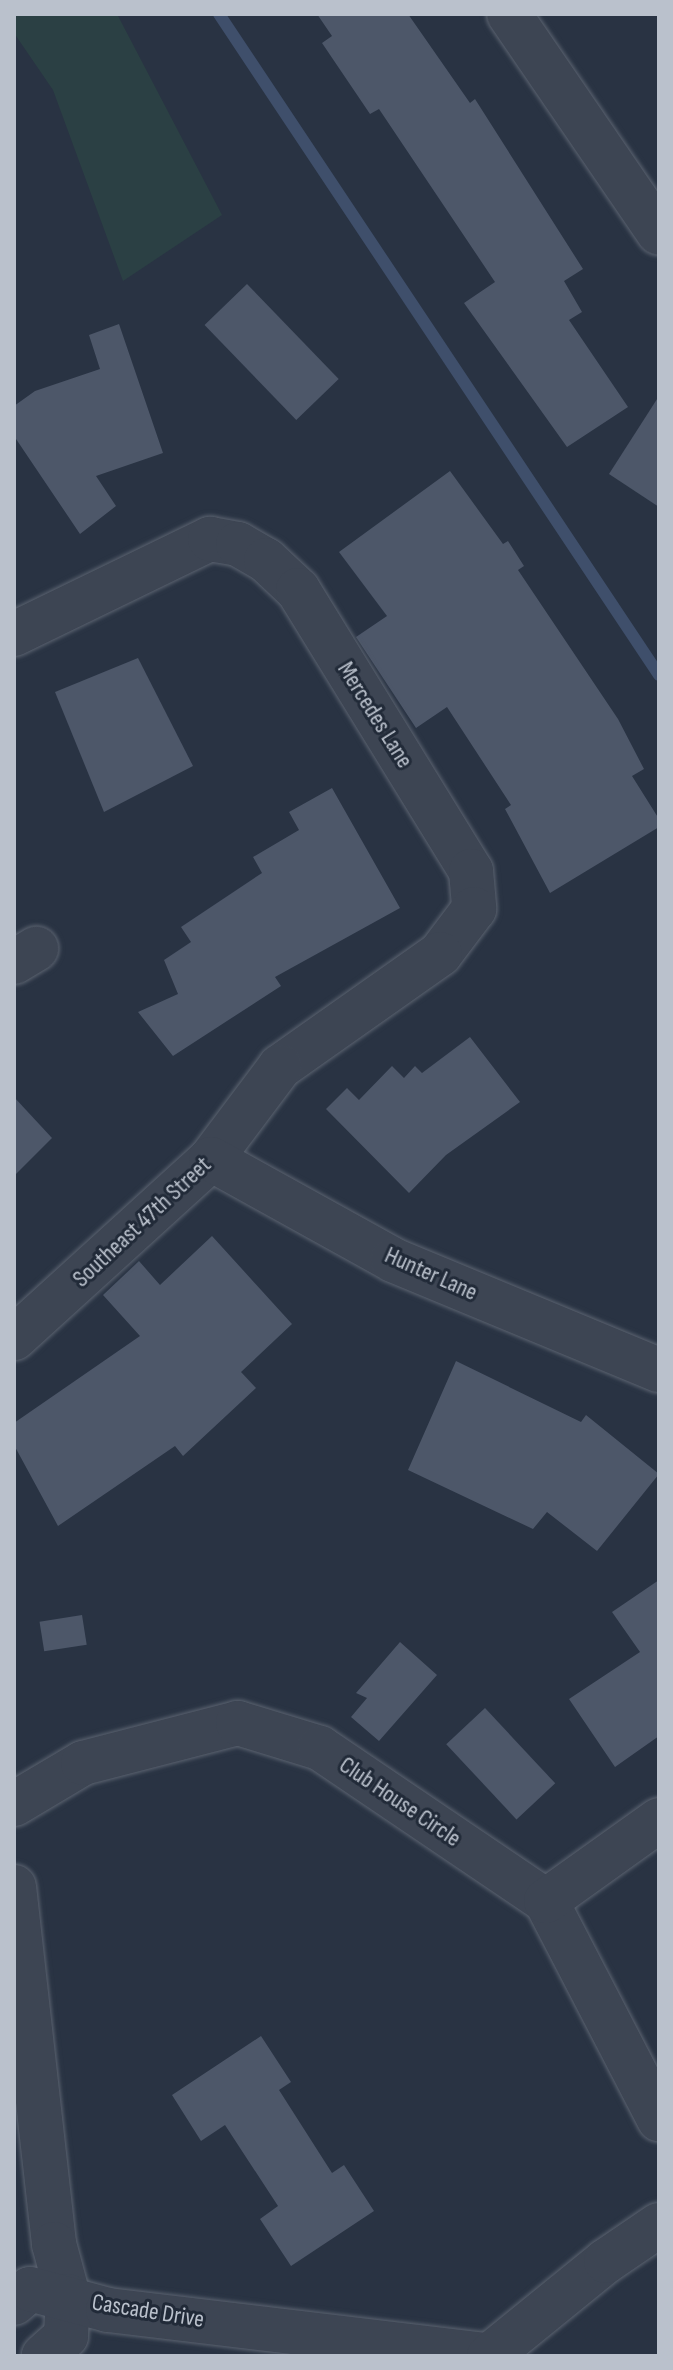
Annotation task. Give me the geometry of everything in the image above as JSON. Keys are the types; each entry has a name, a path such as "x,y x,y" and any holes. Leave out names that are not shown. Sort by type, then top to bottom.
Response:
{"street":[{"path":"509,14 659,233"},
{"name":"Mercedes Lane","path":"14,634 171,553 210,539 238,544 266,560 298,590 471,871 474,909"},
{"name":"Southeast 47th Street","path":"14,1338 211,1159 280,1067 440,954 474,909"},
{"name":"Hunter Lane","path":"211,1159 393,1260 659,1370"},
{"name":"Club House Circle","path":"14,1804 83,1763 238,1723 320,1748 546,1901 659,2119"},
{"path":"546,1901 659,1820"},
{"name":"Cascade Drive","path":"14,1887 54,2244 68,2296 108,2310 492,2355"},
{"path":"492,2355 659,2225"},
{"path":"14,2303 30,2289 68,2296 66,2336 44,2356"}],"green space":[{"path":"14,14 117,14 222,215 123,281 53,90 14,33"}],"building":[{"path":"317,14 408,14 470,103 475,99 583,269 564,281 582,312 569,320 628,407 567,447 464,303 495,282 379,109 370,114 322,43 332,36"},
{"path":"247,284 339,379 296,420 205,325"},
{"path":"119,324 163,453 96,476 116,506 80,534 14,436 14,406 35,391 100,369 89,335"},
{"path":"659,396 659,507 609,474"},
{"path":"450,471 503,544 508,541 524,566 518,570 618,719 644,769 632,776 659,819 659,827 550,893 505,809 511,805 447,707 416,728 356,637 387,616 339,552"},
{"path":"138,658 193,766 104,812 55,692"},
{"path":"332,788 400,908 275,977 281,986 173,1056 138,1012 178,994 164,960 191,942 181,927 262,873 253,857 299,830 289,812"},
{"path":"470,1037 520,1102 446,1155 409,1193 326,1109 347,1088 359,1100 392,1066 404,1078 415,1066 422,1073"},
{"path":"14,1097 52,1138 14,1176"},
{"path":"212,1236 292,1324 241,1372 256,1388 183,1456 175,1446 58,1526 14,1445 14,1423 140,1336 103,1295 139,1261 160,1285"},
{"path":"456,1361 581,1422 586,1415 659,1474 597,1551 547,1512 533,1529 408,1470"},
{"path":"659,1580 659,1736 615,1767 569,1699 640,1652 612,1612"},
{"path":"82,1615 87,1645 44,1651 40,1622"},
{"path":"400,1642 437,1675 379,1741 351,1717 367,1698 356,1693"},
{"path":"485,1708 555,1783 516,1819 446,1744"},
{"path":"261,2036 291,2082 279,2090 332,2173 344,2165 374,2211 291,2266 260,2219 278,2206 225,2125 201,2141 172,2095"}],"waterway":[{"path":"219,14 659,675"}]}
